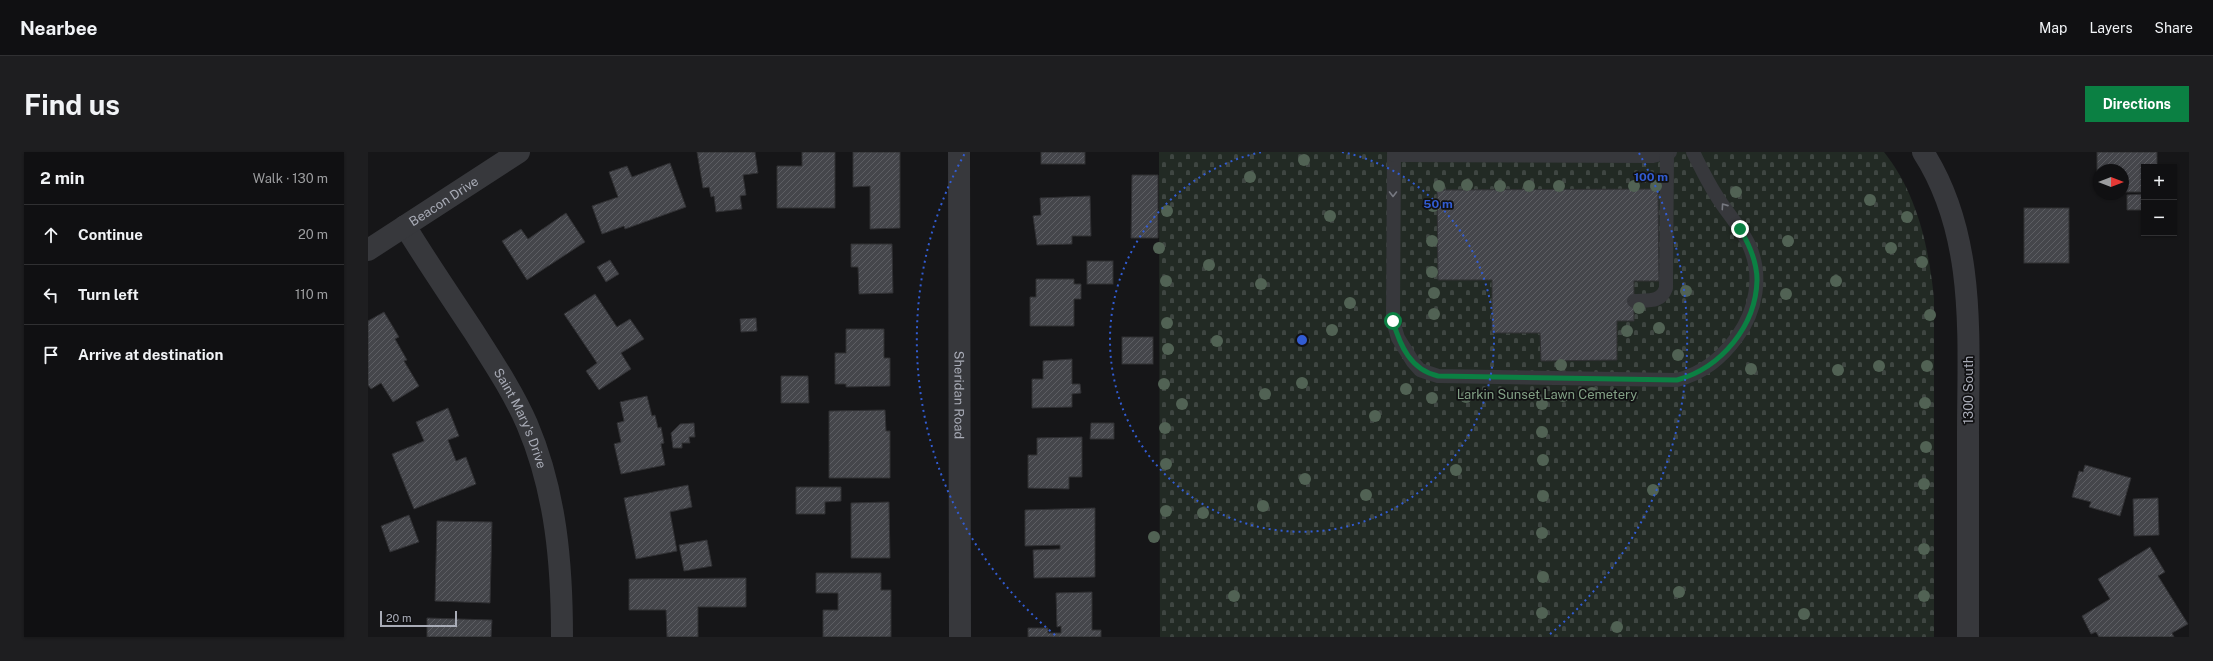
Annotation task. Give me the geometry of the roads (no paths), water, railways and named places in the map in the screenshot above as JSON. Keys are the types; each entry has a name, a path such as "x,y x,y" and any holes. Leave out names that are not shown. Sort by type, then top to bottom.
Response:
{"street":[{"name":"Beacon Drive","path":"368,250 519,152"},
{"name":"Sheridan Road","path":"959,152 960,637"},
{"name":"1300 South","path":"1923,152 1942,186 1953,214 1965,274 1968,364 1968,637"},
{"name":"Saint Mary's Drive","path":"405,226 495,365 527,424 549,491 555,524 562,589 562,637"}],"lane":[{"path":"1634,301 1658,299 1662,297 1666,288 1669,152 1653,156 1394,153 1393,321 1404,350 1420,370 1438,376 1677,380 1693,376 1706,369 1730,346 1751,313 1755,299 1757,279 1754,261 1749,245 1715,194 1693,152"}],"park label":[{"name":"Larkin Sunset Lawn Cemetery","path":"1547,394"}]}
